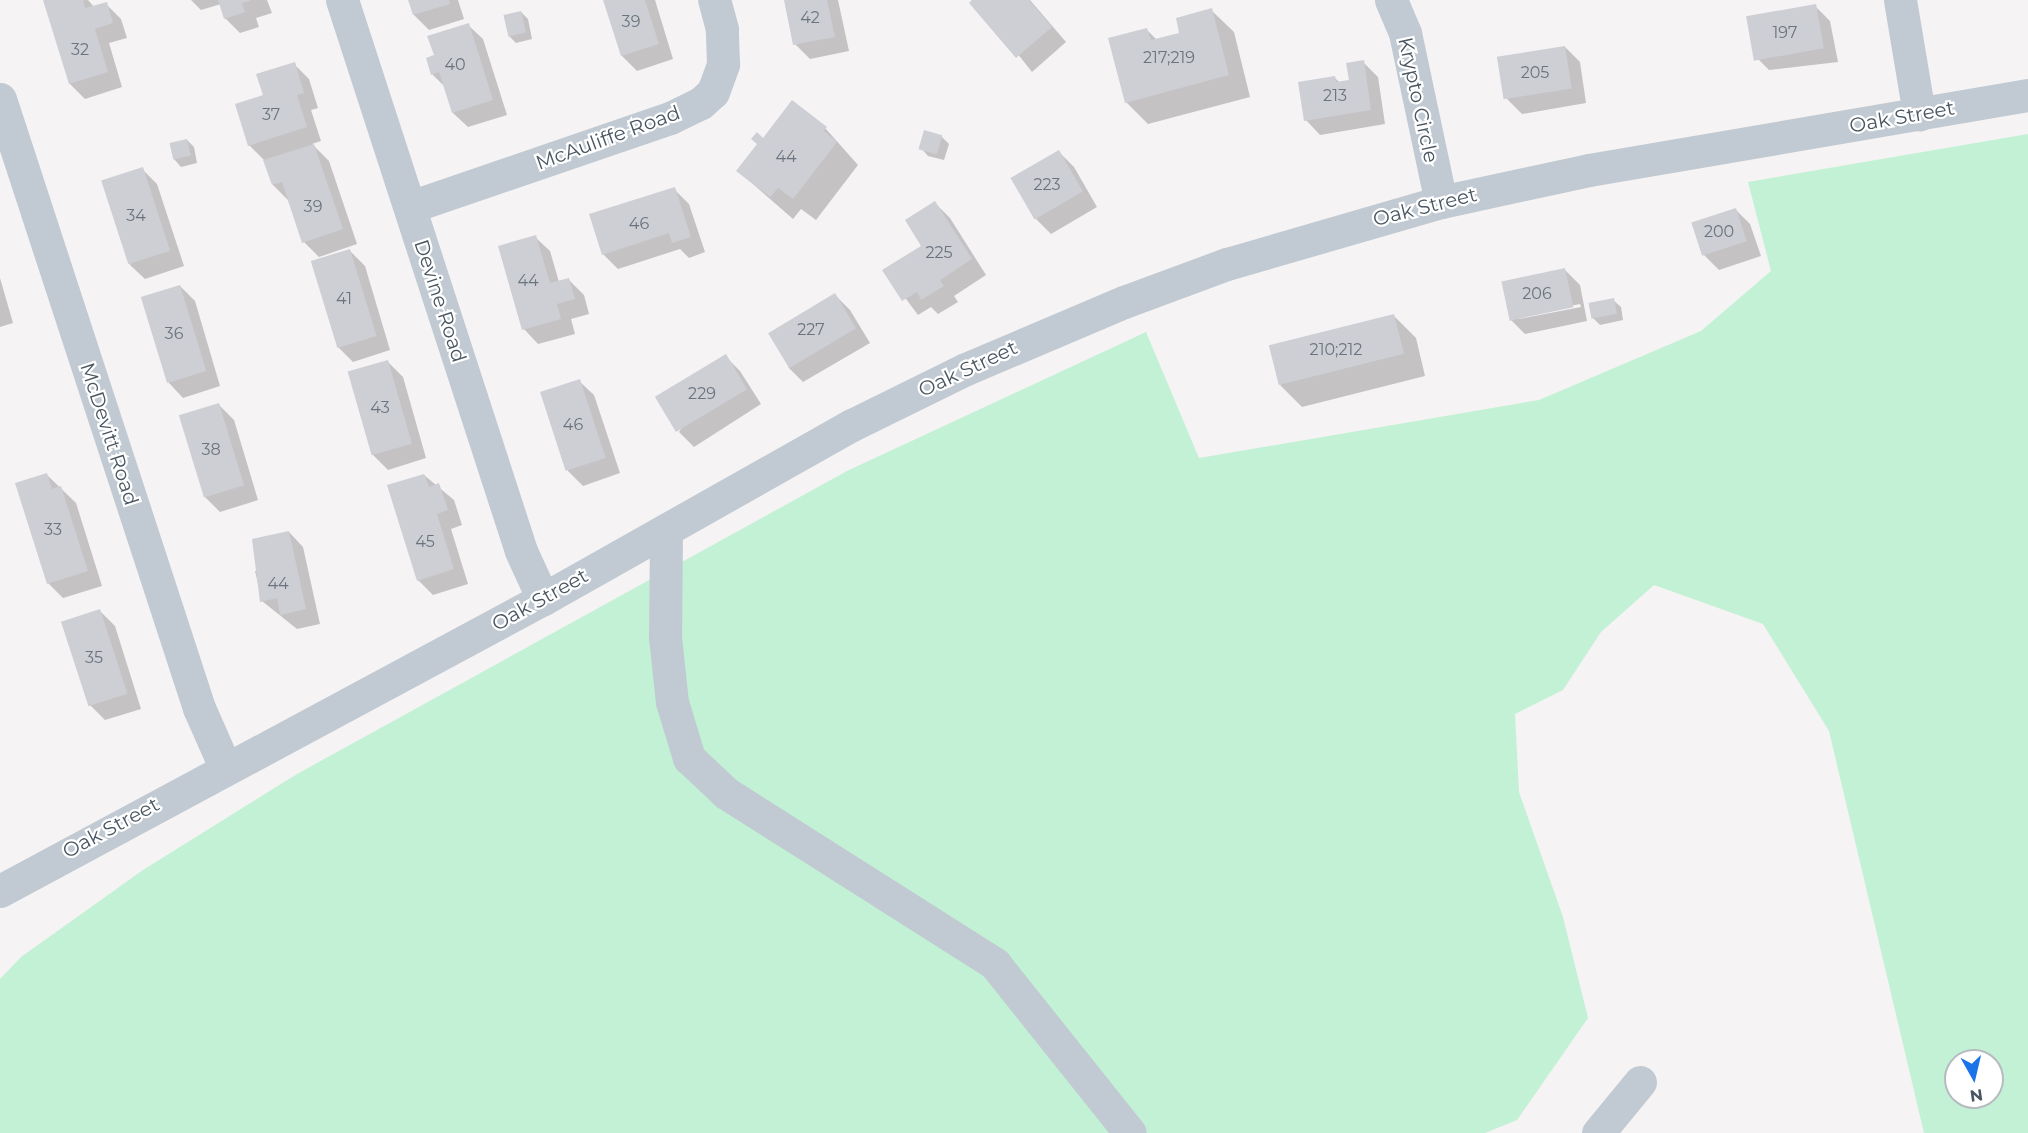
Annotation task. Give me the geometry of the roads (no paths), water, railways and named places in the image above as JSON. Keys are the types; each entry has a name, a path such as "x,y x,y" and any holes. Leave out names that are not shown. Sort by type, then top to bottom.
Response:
{"street":[{"name":"Devine Road","path":"342,0 521,551 543,599"},
{"name":"McAuliffe Road","path":"410,207 670,118 701,103 713,92 723,64 722,29 714,0"},
{"name":"Krypto Circle","path":"1391,0 1405,33 1441,202"},
{"path":"1900,0 1919,114"},
{"name":"Oak Street","path":"0,891 225,767 543,599 852,425 1022,344 1227,264 1441,202 1590,171 2028,95"},
{"name":"McDevitt Road","path":"0,99 199,708 225,767"},
{"path":"666,530 665,637 672,702 689,758 726,793 995,963 1130,1133"},
{"path":"1598,1133 1640,1082"}]}
